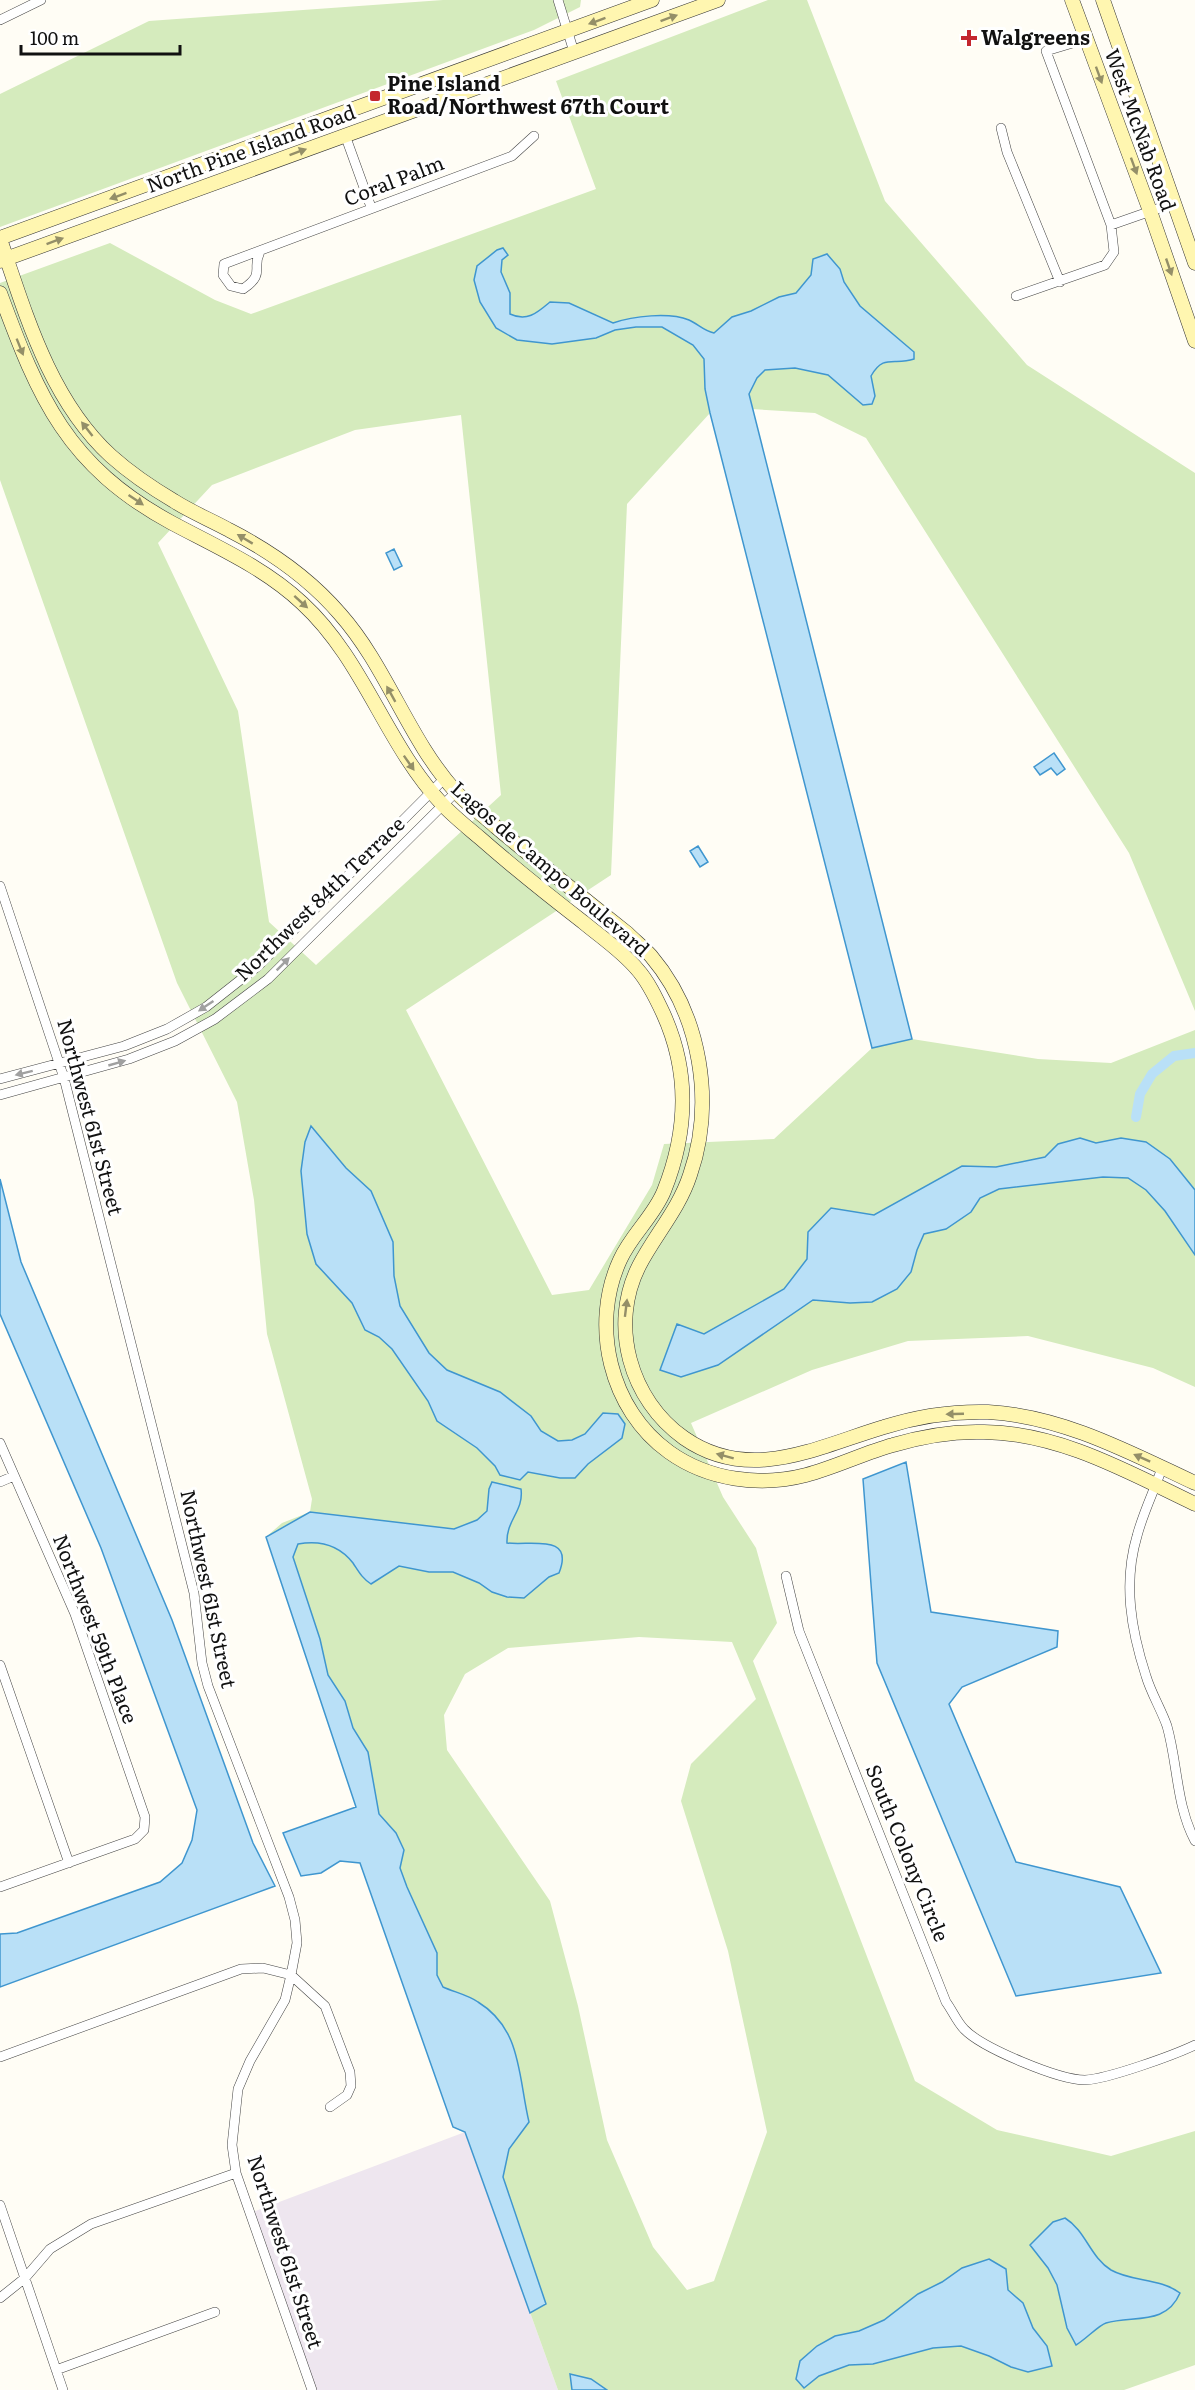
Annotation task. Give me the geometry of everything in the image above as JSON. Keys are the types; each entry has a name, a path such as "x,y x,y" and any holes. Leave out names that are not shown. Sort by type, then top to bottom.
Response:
{"street":[{"path":"0,20 41,0"},
{"path":"558,0 574,52"},
{"name":"North Pine Island Road","path":"0,238 652,0"},
{"name":"North Pine Island Road","path":"3,260 718,0"},
{"name":"West McNab Road","path":"1072,0 1195,341"},
{"name":"West McNab Road","path":"1103,0 1195,263"},
{"path":"1016,296 1106,265 1114,252 1111,225 1046,51 1086,39"},
{"path":"1002,128 1007,152 1060,282"},
{"path":"345,135 371,207"},
{"name":"Coral Palm","path":"261,250 258,256 258,272 254,281 243,289 231,286 223,275 224,264 261,250 341,221 371,207 512,156 534,136"},
{"path":"1111,225 1174,203"},
{"name":"Lagos de Campo Boulevard","path":"0,238 3,260 35,338 68,402 87,430 110,456 140,480 175,502 286,564 313,587 341,614 363,645 409,725 456,792 627,933 651,957 672,987 688,1022 698,1056 703,1100 700,1137 690,1176 675,1208 651,1245 628,1292 624,1325 628,1358 642,1392 662,1418 684,1438 708,1451 737,1458 771,1461 800,1455 886,1426 932,1414 987,1412 1029,1417 1071,1428 1195,1483"},
{"name":"Lagos de Campo Boulevard","path":"0,292 34,381 51,414 71,444 97,470 130,497 166,520 276,581 300,601 328,628 348,656 391,736 442,805 638,969 655,996 670,1028 681,1062 684,1100 680,1136 673,1168 661,1200 636,1232 625,1251 610,1289 605,1326 610,1365 624,1399 645,1429 668,1451 700,1470 732,1479 780,1479 804,1475 892,1445 937,1434 986,1432 1026,1436 1063,1445 1195,1504"},
{"name":"Northwest 84th Terrace","path":"0,1079 124,1046 168,1029 206,1006 258,966 445,777"},
{"name":"Northwest 84th Terrace","path":"0,1095 129,1059 175,1041 214,1019 268,979 456,792"},
{"name":"Northwest 61st Street","path":"0,885 64,1078 194,1593 202,1664 208,1686 289,1897 295,1920 297,1943 285,2000 250,2061 238,2089 232,2145 236,2173 312,2390"},
{"name":"Northwest 59th Place","path":"0,1443 75,1614 145,1817 144,1830 135,1839 69,1863"},
{"path":"759,1460 780,1479"},
{"path":"1162,1468 1137,1537 1130,1572 1130,1606 1136,1642 1146,1676 1166,1725 1185,1822 1195,1841"},
{"path":"0,1482 14,1476"},
{"name":"South Colony Circle","path":"786,1576 799,1631 946,2002 963,2028 998,2052 1083,2080 1100,2078 1195,2045"},
{"path":"0,1665 69,1863 0,1887"},
{"path":"0,2057 241,1969 263,1968 291,1975 325,2006 350,2072 351,2086 347,2095 330,2107"},
{"path":"0,2298 25,2278 50,2249 91,2224 236,2173"},
{"path":"0,2205 63,2390"},
{"path":"56,2370 215,2312"}],"shaded area":[{"path":"465,2132 558,2390 312,2390 250,2213"}],"green space":[{"path":"443,0 581,0 580,7 534,30 0,227 0,94 149,21"},
{"path":"768,0 807,0 885,201 1027,365 1195,473 1195,1011 1129,853 866,438 815,413 752,409 912,1039 1038,1059 1111,1063 1195,1030 1195,1387 1153,1368 1028,1336 908,1341 812,1370 691,1423 723,1497 756,1548 777,1623 753,1661 915,2081 997,2130 1111,2156 1195,2131 1195,2365 1124,2390 558,2390 465,2132 453,2127 360,1863 356,1808 266,1537 282,1523 310,1512 312,1499 267,1334 254,1200 237,1102 177,983 0,480 0,283 110,243 215,300 251,314 596,189 556,81","holes":["710,413 872,1048 774,1139 664,1144 652,1185 589,1290 552,1295 406,1010 611,875 627,504","461,415 501,795 316,965 269,922 238,711 158,543 212,485 355,430","639,1637 732,1642 756,1699 691,1764 681,1801 728,1951 767,2132 714,2281 687,2290 653,2247 607,2140 578,2006 550,1901 447,1750 444,1715 465,1674 508,1648"]}],"water":[{"path":"503,248 508,255 502,260 501,272 510,293 510,314 527,317 550,302 569,303 613,323 630,318 672,316 689,320 714,333 732,317 751,311 779,297 796,293 811,275 813,259 827,254 840,269 844,282 860,306 914,352 914,359 885,362 876,369 871,376 875,396 872,404 863,405 828,375 795,368 765,370 757,378 749,394 912,1039 872,1048 710,413 705,389 704,359 693,345 662,327 615,330 596,338 552,344 517,340 496,328 480,302 474,280 477,266"},
{"path":"394,549 402,566 394,570 386,553"},
{"path":"1054,753 1065,769 1057,775 1051,768 1040,775 1034,767"},
{"path":"698,846 708,862 700,867 690,851"},
{"path":"311,1126 346,1168 371,1191 393,1242 394,1276 400,1306 429,1353 447,1370 500,1392 531,1416 541,1431 558,1441 572,1440 585,1434 603,1413 618,1414 625,1424 622,1438 588,1464 575,1478 560,1478 528,1472 520,1480 500,1475 495,1466 477,1448 437,1421 428,1401 392,1349 379,1337 365,1330 352,1303 316,1264 307,1234 301,1171 305,1142"},
{"path":"1080,1138 1096,1143 1121,1138 1146,1142 1170,1159 1195,1190 1195,1255 1165,1211 1146,1190 1128,1178 1103,1177 999,1189 980,1198 971,1212 946,1229 924,1234 911,1272 897,1289 872,1302 813,1300 718,1365 681,1377 660,1370 677,1324 704,1334 784,1289 807,1259 808,1232 831,1208 874,1215 962,1166 996,1167 1045,1157 1058,1144"},
{"path":"0,1179 21,1262 172,1620 253,1843 275,1886 0,1987 0,1934 17,1933 160,1882 182,1863 192,1840 197,1810 101,1548 0,1314"},
{"path":"906,1462 931,1612 1058,1631 1057,1647 962,1687 949,1704 1016,1862 1120,1887 1161,1973 1016,1996 877,1663 863,1479"},
{"path":"492,1482 521,1489 520,1503 509,1528 507,1543 548,1544 561,1552 559,1573 549,1577 524,1598 507,1597 492,1592 479,1583 453,1572 429,1572 399,1566 371,1584 348,1557 329,1545 298,1544 293,1557 320,1639 328,1675 345,1701 353,1728 368,1752 379,1814 396,1833 404,1850 400,1868 437,1953 437,1975 443,1987 465,1995 492,2013 511,2040 516,2055 529,2122 509,2149 503,2177 546,2304 530,2313 465,2132 453,2127 360,1863 340,1861 321,1873 301,1876 283,1833 356,1807 266,1537 310,1512 454,1529 477,1520 487,1511"},
{"path":"1065,2218 1078,2230 1104,2265 1119,2274 1172,2288 1180,2293 1174,2303 1158,2315 1106,2323 1076,2345 1067,2328 1057,2285 1048,2268 1030,2245 1053,2222"},
{"path":"989,2259 1006,2269 1008,2290 1023,2303 1033,2328 1047,2346 1052,2366 1028,2372 961,2346 933,2348 873,2364 849,2365 819,2376 804,2388 796,2379 800,2361 817,2346 835,2336 859,2331 884,2320 918,2294 942,2282 962,2268"},
{"path":"570,2374 591,2379 607,2390 572,2390"}],"waterway":[{"path":"1136,1117 1140,1094 1152,1074 1174,1056 1195,1053"}],"place":[{"name":"Walgreens","path":"969,38"},
{"name":"Pine Island Road/Northwest 67th Court","path":"375,96"}]}
